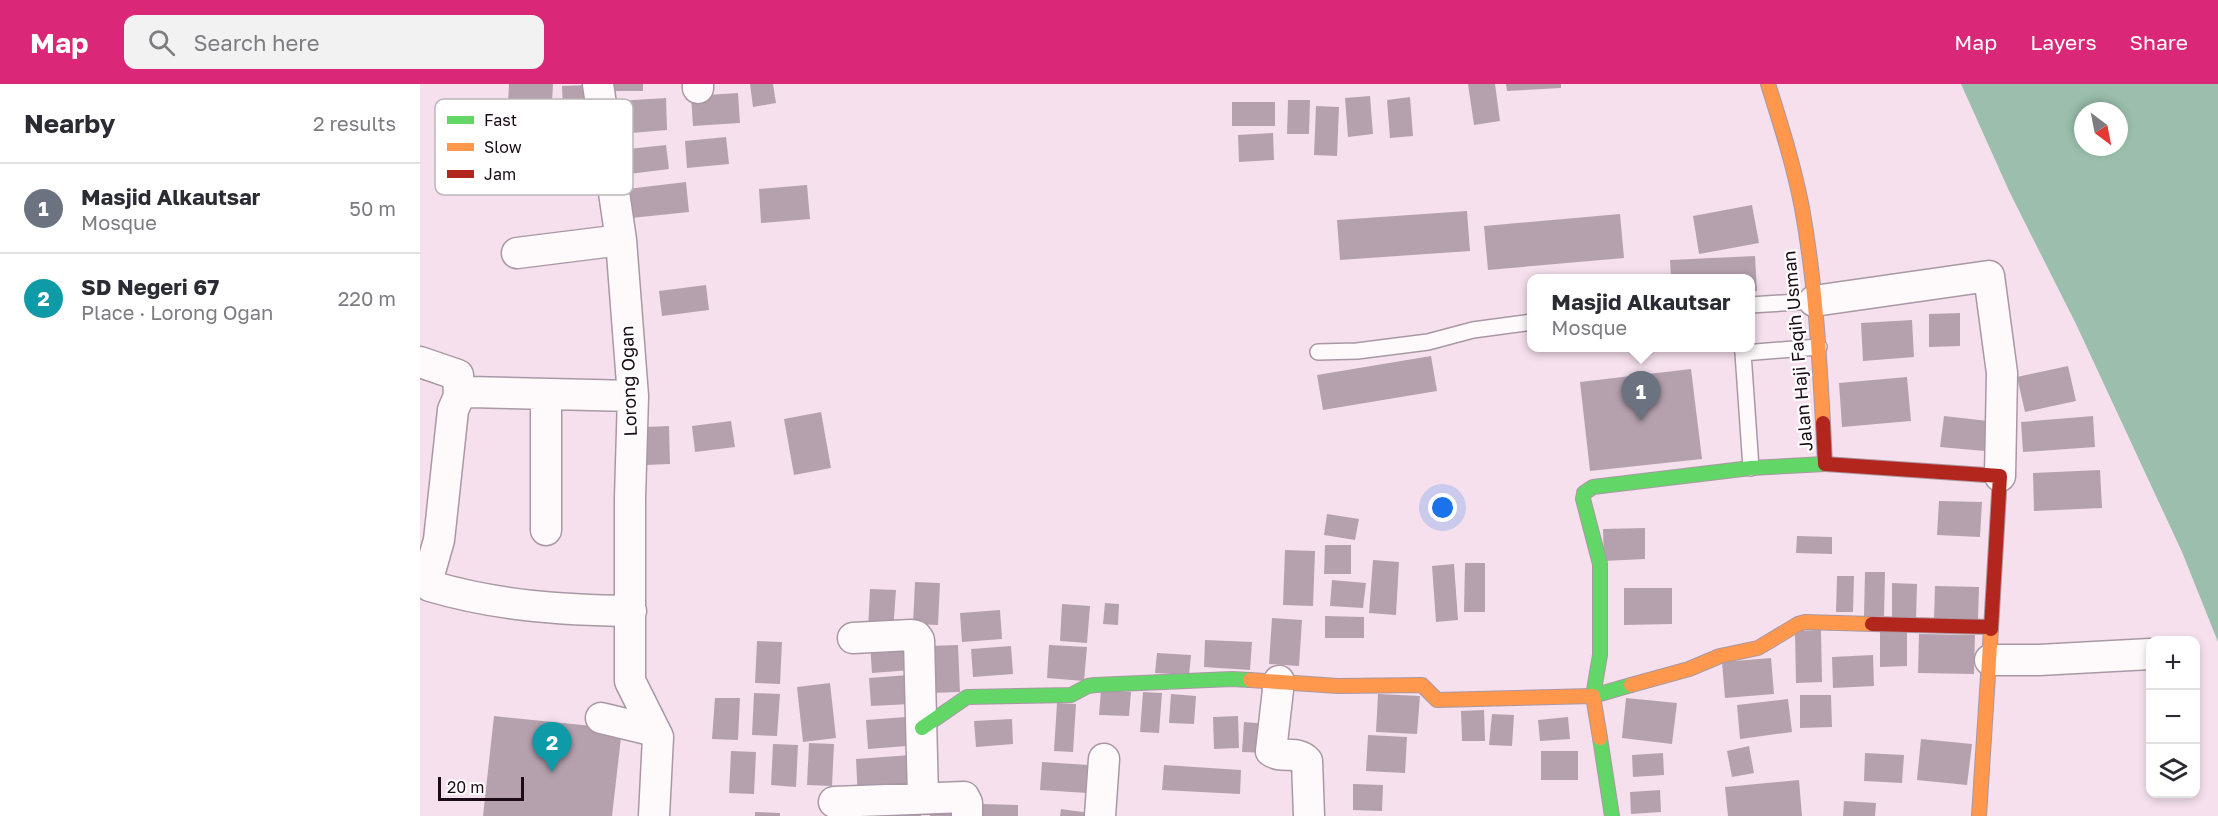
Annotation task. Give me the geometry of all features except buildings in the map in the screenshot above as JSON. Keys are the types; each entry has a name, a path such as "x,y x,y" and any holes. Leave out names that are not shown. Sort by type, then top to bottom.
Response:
{"street":[{"name":"Lorong Ogan","path":"598,84 600,99"},
{"name":"Jalan Haji Faqih Usman","path":"1768,84 1784,133 1805,224 1818,347 1825,464 2000,476"},
{"name":"Lorong Ogan","path":"614,195 621,240 633,396 630,498 630,681 656,731"},
{"path":"517,253 621,240"},
{"path":"1814,301 1989,276 2002,372 2000,476 1979,816"},
{"path":"420,362 458,375 459,396 453,410 439,540 428,585 465,595 528,607 631,610"},
{"path":"459,396 470,392 633,396"},
{"path":"546,395 546,530"},
{"path":"1612,816 1593,696 1600,655 1600,564 1583,499 1584,493 1593,488 1751,468 1825,464"},
{"path":"922,728 953,705 967,698 1071,695 1095,685 1232,679 1338,687 1422,685 1437,700 1593,696 1689,669 1720,656 1758,648 1805,622 1990,627"},
{"path":"853,638 911,635 916,636 919,640 923,797"},
{"path":"1990,660 2146,654"},
{"path":"1279,681 1270,751 1277,755 1300,755 1306,761 1309,816"},
{"path":"601,718 656,731 658,737 654,816"},
{"path":"1100,816 1104,759"},
{"path":"834,802 964,796 967,803 967,816"}],"lane":[{"path":"1755,305 1814,301"},
{"path":"1318,351 1357,351 1428,342 1473,330 1527,323"},
{"path":"1755,350 1818,347"},
{"path":"1743,352 1751,468"}],"shaded area":[{"path":"1961,84 2218,84 2218,642 2182,552 2076,324 2010,193"}],"traffic: fast":[{"path":"1631,685 1593,696 1600,655 1600,564 1583,499 1584,493 1593,487 1751,468 1825,464"},
{"path":"922,728 967,697 1071,695 1095,685 1250,680"},
{"path":"1600,738 1612,816"}],"traffic: slow":[{"path":"1768,84 1802,208 1816,315 1823,423"},
{"path":"1631,685 1689,669 1720,656 1758,648 1805,622 1872,624"},
{"path":"1979,816 1991,629"},
{"path":"1250,680 1338,686 1422,685 1437,700 1593,696 1600,738"}],"traffic: jam":[{"path":"1823,423 1825,464 2000,476 1991,629"},
{"path":"1872,624 1990,627"}],"place":[{"name":"Masjid Alkautsar","path":"1641,421"},
{"name":"SD Negeri 67","path":"552,772"}]}
